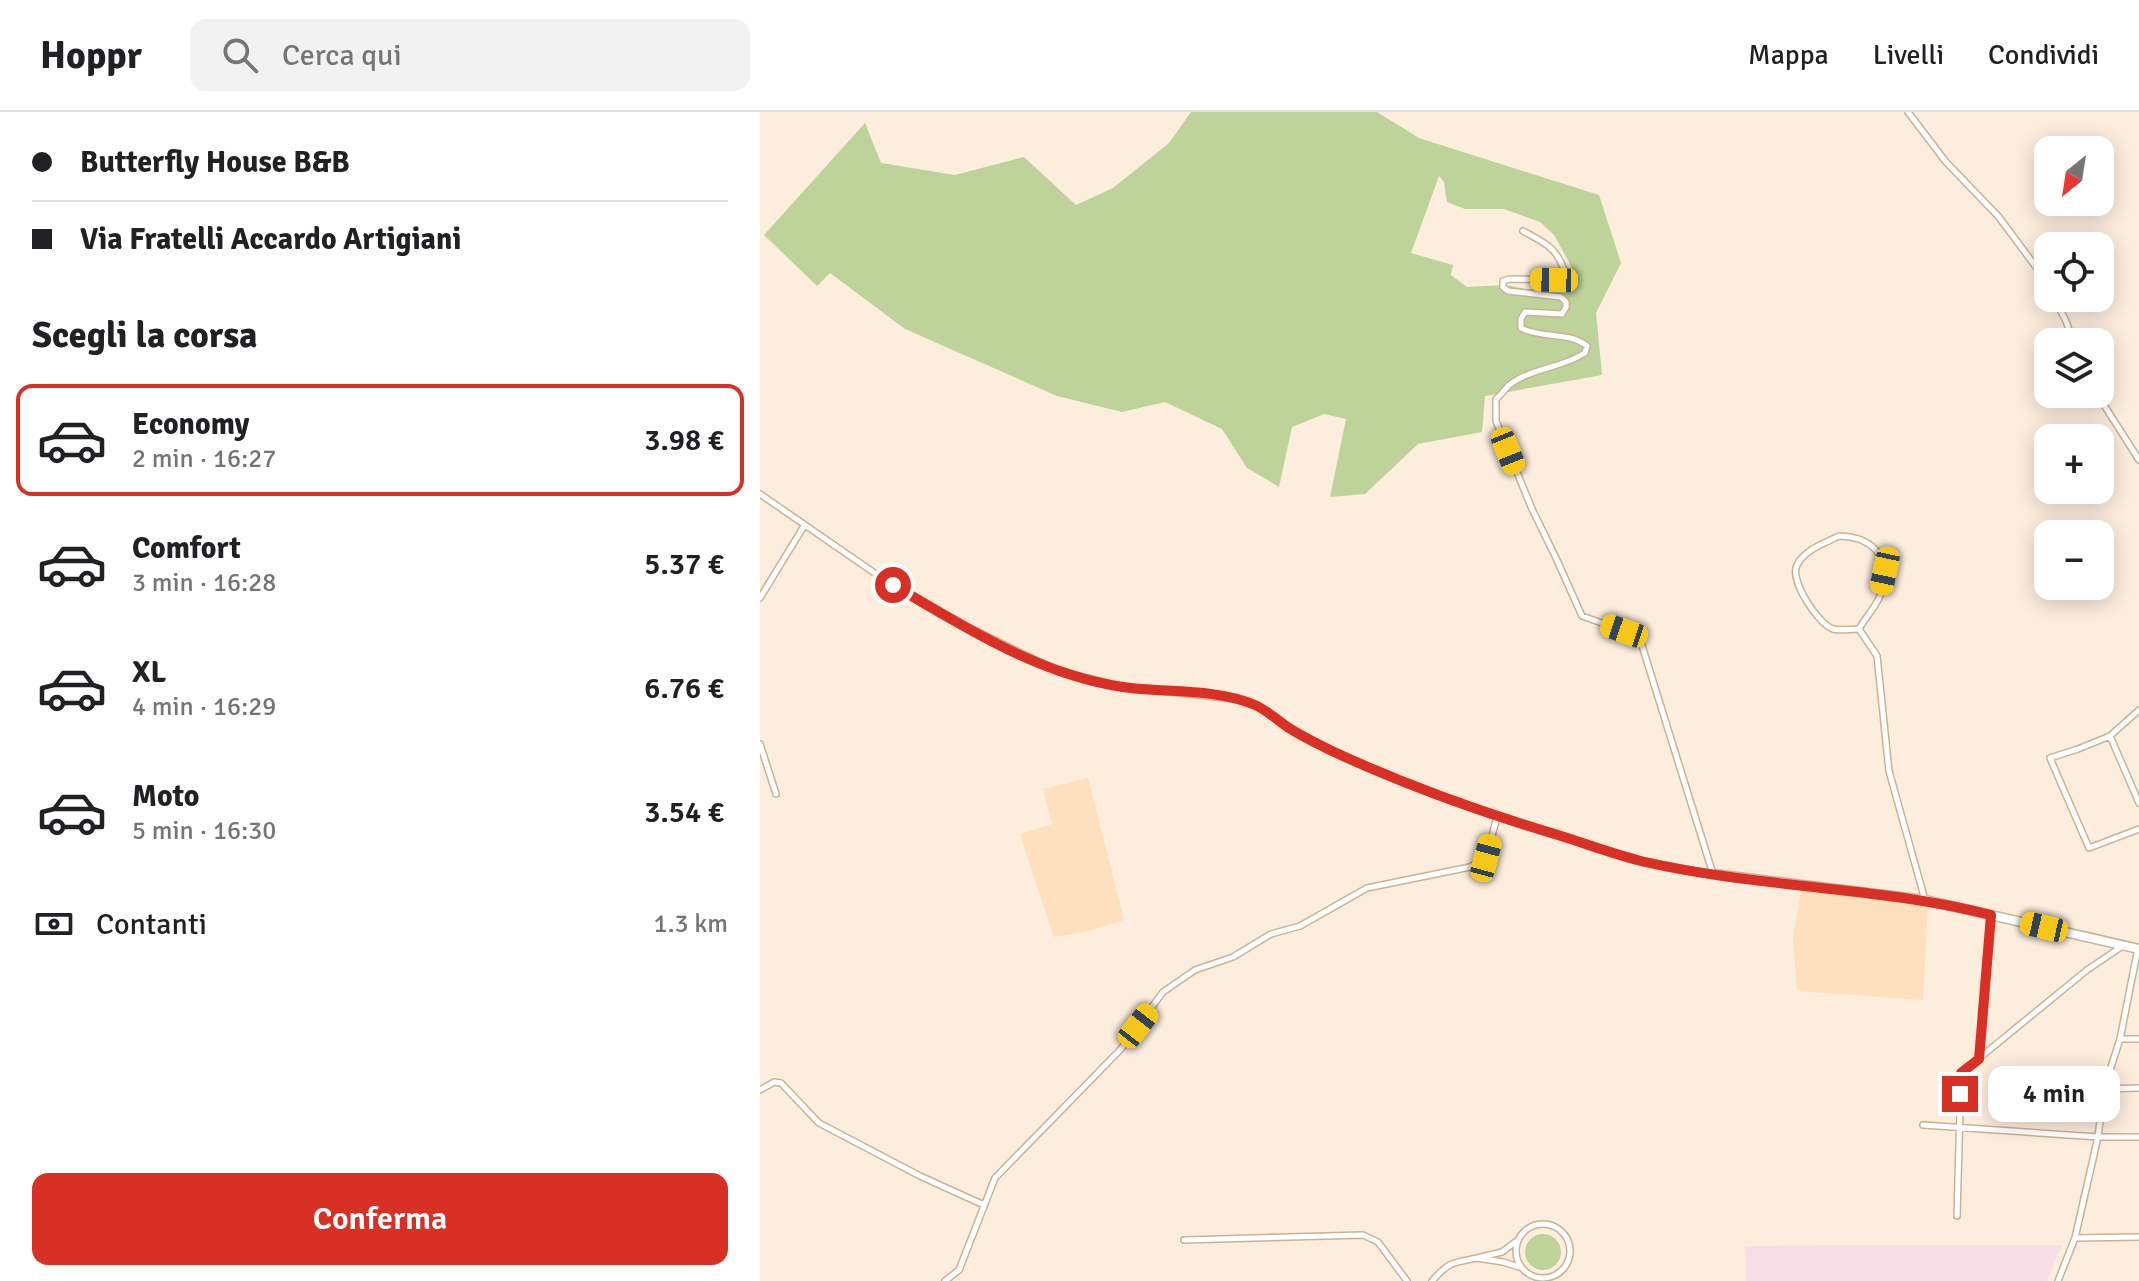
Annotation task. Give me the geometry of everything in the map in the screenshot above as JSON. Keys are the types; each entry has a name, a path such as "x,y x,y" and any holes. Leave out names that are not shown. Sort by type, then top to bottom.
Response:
{"street":[{"path":"1908,112 1946,162 1998,216 2034,264"},
{"path":"1523,231 1549,244 1560,257 1565,273 1554,280 1510,279 1503,281 1503,287 1508,291 1561,297 1566,307 1562,314 1525,312 1521,328 1529,333 1571,338 1587,346 1585,353 1574,360 1523,377 1509,385 1496,399 1496,421 1532,509 1582,616 1639,636 1713,874"},
{"path":"2106,408 2139,460"},
{"path":"760,494 861,565 937,611 1056,670 1123,687 1198,693 1256,705 1290,729 1334,752 1497,817 1643,861 1713,874 1925,900 2139,948 2120,1039 2104,1089 2098,1137 2075,1238 2058,1281"},
{"path":"760,598 804,526"},
{"path":"1839,536 1854,537 1872,546 1882,559 1885,571 1880,595 1859,629 1832,629 1824,623 1802,593 1795,573 1797,564 1804,556 1839,536"},
{"path":"1859,629 1877,656 1889,771 1925,900"},
{"path":"2139,710 2110,736 2050,758 2089,848 2139,829"},
{"path":"2110,736 2139,803"},
{"path":"760,744 776,794"},
{"path":"945,1281 959,1270 995,1178 1121,1049 1163,992 1195,970 1233,957 1271,934 1300,926 1367,888 1470,867 1486,858 1497,817"},
{"path":"1979,1059 1991,915"},
{"path":"1957,1216 1961,1073 2087,970 2124,945 2139,939"},
{"path":"2120,1039 2139,1039"},
{"path":"760,1090 774,1082 781,1083 819,1123 920,1176 984,1205"},
{"path":"2104,1089 2139,1088"},
{"path":"1923,1125 2139,1137"},
{"path":"1432,1281 1443,1267 1452,1262 1502,1252 1528,1229 1540,1224 1559,1230 1569,1245 1567,1263 1548,1279 1503,1262 1477,1258"},
{"path":"1184,1240 1363,1235 1378,1242 1407,1281"},
{"path":"2075,1238 2139,1237"},
{"path":"1519,1239 1517,1259 1525,1270"},
{"path":"1559,1281 1562,1270"}],"shaded area":[{"path":"1088,778 1124,920 1085,932 1054,937 1020,834 1052,824 1043,789"},
{"path":"1801,891 1928,903 1923,1000 1797,991 1793,938"},
{"path":"2062,1245 2047,1281 1746,1281 1745,1246"}],"green space":[{"path":"1191,112 1377,112 1419,138 1599,195 1621,263 1596,313 1602,375 1485,396 1482,432 1418,444 1365,494 1330,497 1346,419 1324,414 1292,427 1279,487 1247,468 1222,429 1165,402 1122,412 1057,396 905,329 830,273 817,286 764,235 865,123 881,163 955,175 1024,157 1076,205 1113,188 1169,143","holes":["1439,176 1444,182 1447,202 1465,209 1504,209 1540,222 1554,235 1572,268 1566,287 1467,287 1451,275 1453,265 1411,253"]},
{"path":"1543,1234 1556,1239 1561,1252 1556,1265 1543,1270 1530,1265 1525,1252 1530,1239"}],"route":[{"path":"893,585 937,611 1056,670 1123,687 1198,693 1256,705 1290,729 1334,752 1428,792 1497,817 1643,861 1793,886 1925,900 1991,915 1979,1059 1961,1073 1960,1094"}]}
